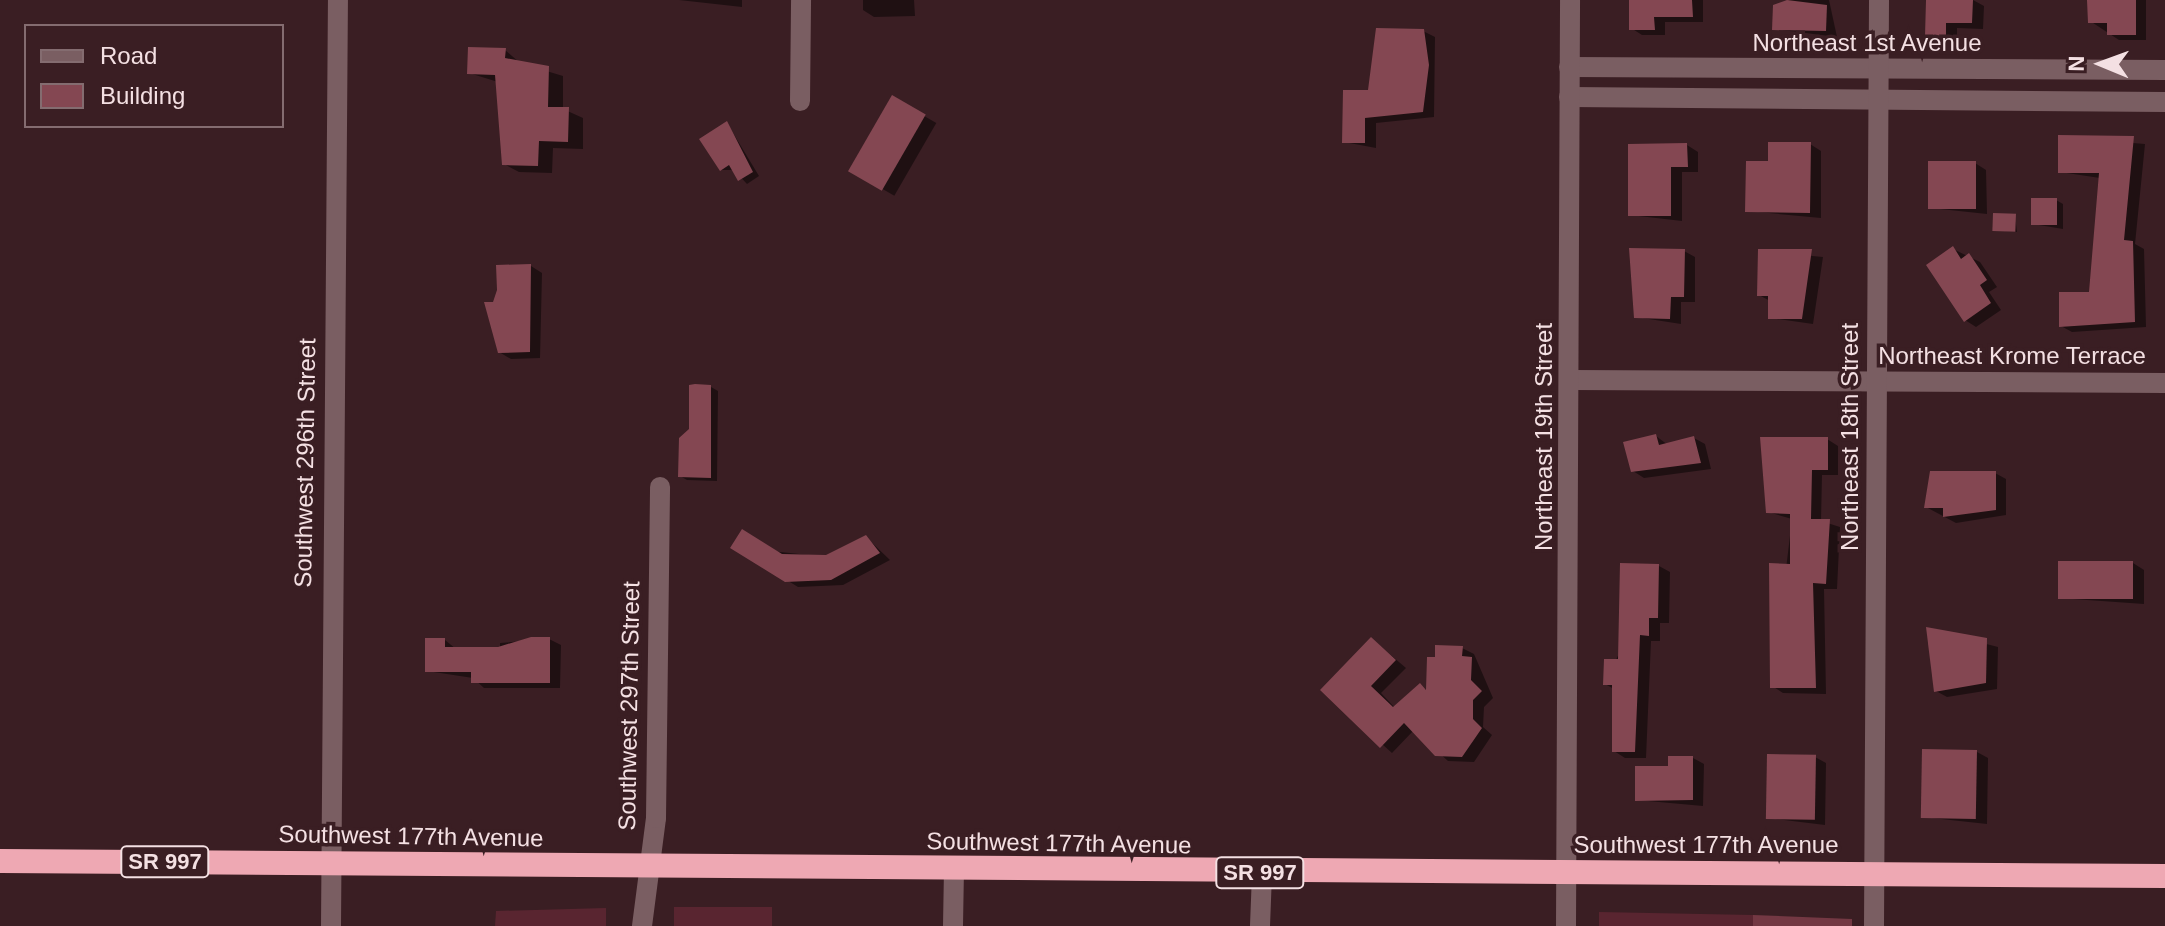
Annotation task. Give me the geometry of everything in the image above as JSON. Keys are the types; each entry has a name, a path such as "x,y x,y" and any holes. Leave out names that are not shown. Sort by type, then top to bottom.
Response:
{"highway":[{"name":"Southwest 177th Avenue","path":"0,861 1262,873 2165,876"}],"street":[{"name":"Southwest 296th Street","path":"331,926 329,862 338,0"},
{"path":"800,101 801,0"},
{"name":"Northeast 19th Street","path":"1566,926 1571,380 1570,0"},
{"name":"Northeast 18th Street","path":"1874,926 1879,0"},
{"name":"Northeast 1st Avenue","path":"1569,67 2165,70"},
{"path":"1569,97 2165,102"},
{"name":"Northeast Krome Terrace","path":"1571,380 2165,383"},
{"name":"Southwest 297th Street","path":"642,926 656,818 660,487"},
{"path":"953,926 954,870"},
{"path":"1260,926 1262,873"}],"shaded area":[{"path":"674,907 772,907 772,926 674,926"},
{"path":"606,908 606,926 495,926 496,911"},
{"path":"1599,912 1753,915 1753,926 1599,926"},
{"path":"1753,915 1852,919 1852,926 1753,926"}],"building":[{"path":"1629,0 1692,0 1693,17 1654,17 1655,30 1629,30"},
{"path":"1787,0 1827,5 1826,31 1772,30 1773,5"},
{"path":"1926,0 1973,0 1972,23 1946,23 1946,36 1925,36"},
{"path":"2087,0 2136,0 2136,35 2107,35 2107,23 2088,23"},
{"path":"1376,28 1424,29 1429,65 1423,112 1365,118 1365,143 1342,143 1343,90 1368,90"},
{"path":"468,47 506,48 505,58 549,66 548,107 569,107 568,142 539,141 538,166 502,165 495,75 467,74"},
{"path":"892,95 926,114 882,191 848,171"},
{"path":"727,121 753,172 738,181 729,165 720,171 699,139"},
{"path":"2058,135 2134,136 2124,240 2133,241 2135,322 2059,327 2059,292 2089,292 2099,173 2058,173"},
{"path":"1768,142 1811,142 1810,213 1745,212 1746,161 1768,161"},
{"path":"1687,143 1688,167 1671,167 1671,216 1628,216 1628,144"},
{"path":"1928,161 1976,161 1976,209 1928,209"},
{"path":"2031,198 2057,198 2057,225 2031,225"},
{"path":"1993,213 2016,214 2015,232 1992,231"},
{"path":"1953,246 1961,259 1969,253 1987,280 1980,285 1991,303 1964,322 1926,265"},
{"path":"1629,248 1685,249 1684,297 1671,297 1670,319 1634,318"},
{"path":"1758,249 1812,249 1802,319 1768,319 1768,296 1757,296"},
{"path":"531,264 530,352 498,353 484,302 493,302 497,290 496,265"},
{"path":"689,385 711,385 711,478 678,477 679,438 689,429"},
{"path":"1656,434 1659,445 1694,436 1701,463 1631,472 1623,442"},
{"path":"1760,437 1828,437 1828,470 1812,470 1811,519 1830,519 1826,584 1813,583 1816,688 1770,688 1769,563 1790,564 1790,514 1766,513"},
{"path":"1930,471 1996,471 1996,510 1943,517 1943,508 1924,508"},
{"path":"742,529 782,554 826,555 866,535 880,553 831,580 785,582 730,548"},
{"path":"2058,561 2133,561 2133,599 2058,599"},
{"path":"1620,563 1659,564 1658,618 1649,618 1649,636 1640,635 1635,752 1612,752 1612,685 1603,685 1604,659 1618,659"},
{"path":"1926,627 1987,638 1986,683 1934,692"},
{"path":"531,637 550,637 550,683 471,683 471,672 425,672 425,638 445,638 445,647 498,647"},
{"path":"1371,637 1396,660 1371,686 1393,707 1420,683 1426,690 1427,657 1435,657 1435,645 1463,646 1462,656 1472,657 1471,680 1482,691 1473,700 1473,719 1482,728 1462,757 1435,756 1404,723 1380,748 1320,690"},
{"path":"1922,749 1977,750 1976,819 1921,818"},
{"path":"1767,754 1816,755 1815,820 1766,819"},
{"path":"1668,756 1693,756 1693,800 1635,801 1635,766 1668,766"}]}
